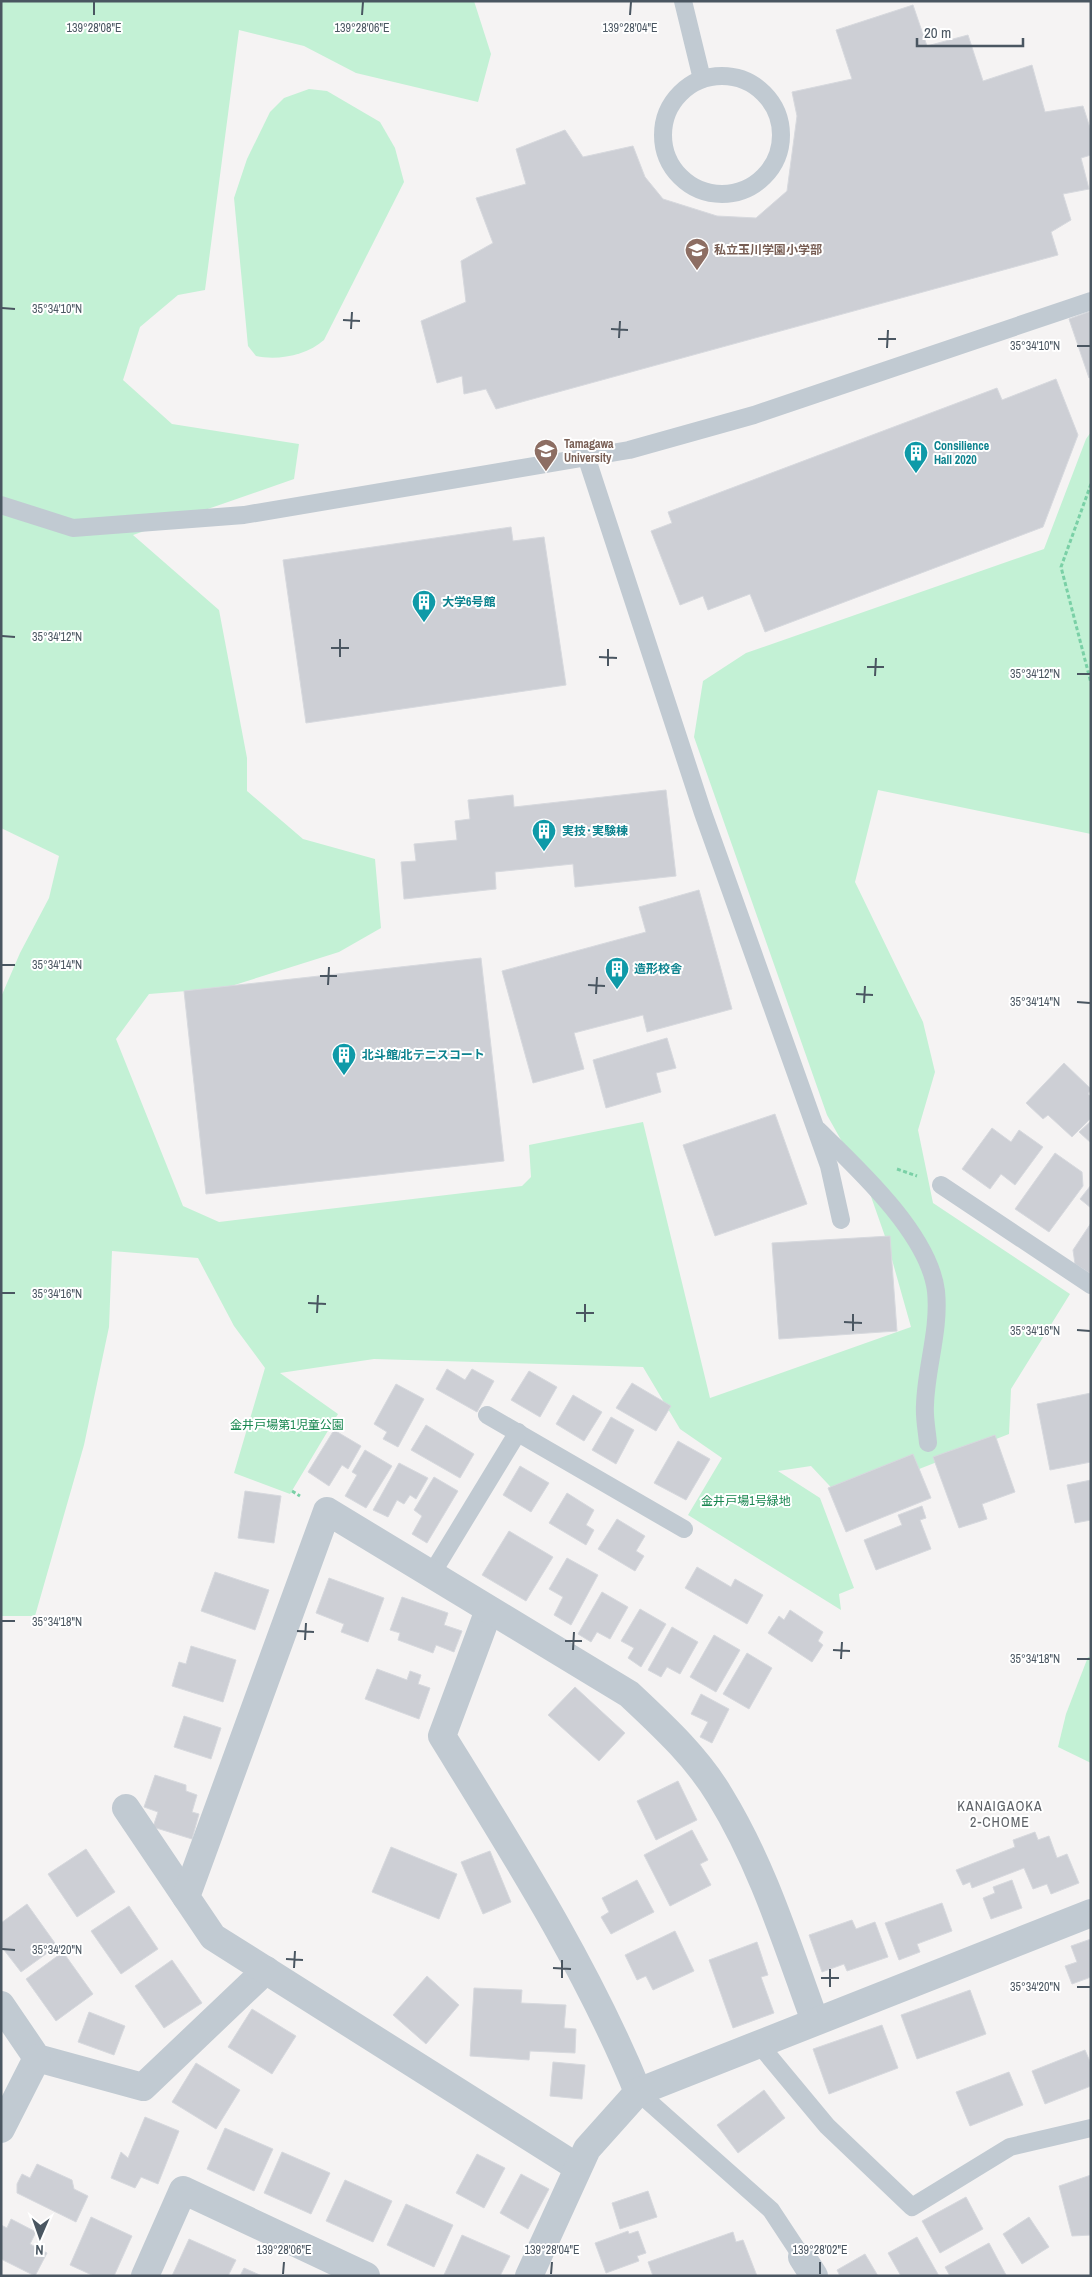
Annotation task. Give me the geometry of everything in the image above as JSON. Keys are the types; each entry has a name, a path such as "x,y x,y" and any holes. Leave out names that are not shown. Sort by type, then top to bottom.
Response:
{"street":[{"path":"186,1897 326,1511 629,1694 670,1732 720,1795 756,1863 815,2021"},
{"path":"489,1610 442,1736 561,1936 625,2060 638,2092"},
{"path":"126,1808 213,1937 577,2167"},
{"path":"529,2276 577,2167 587,2149 638,2092 1091,1912"},
{"path":"1,2005 37,2058 143,2087 266,1970"},
{"path":"1,2128 37,2058"},
{"path":"145,2276 183,2190 366,2276"}],"lane":[{"path":"683,1 702,79"},
{"path":"730,75 749,81 766,94 778,111 782,131 780,151 771,170 756,184 736,193 716,194 698,189 682,179 670,165 663,147 662,129 667,111 677,95 691,83 702,79 709,76 730,75"},
{"path":"1,505 73,528 244,515 629,450 754,415 1091,301"},
{"path":"586,456 703,813 828,1166 841,1220"},
{"path":"814,1126 879,1189 924,1253 936,1290 934,1342 924,1406 928,1443"},
{"path":"941,1186 1091,1285"},
{"path":"487,1415 684,1529"},
{"path":"432,1575 518,1432"},
{"path":"758,2043 827,2126 912,2207 1010,2147 1091,2128"},
{"path":"638,2092 771,2210 808,2266"}],"path":[{"path":"1091,484 1061,567 1091,683"}],"green space":[{"path":"1,1 474,1 491,54 478,102 356,73 304,46 239,30 205,290 178,295 140,327 123,380 172,424 299,444 294,479 133,535 219,610 247,758 247,791 303,839 375,859 381,928 339,952 225,988 149,994 116,1039 183,1206 219,1222 522,1186 531,1177 529,1145 643,1122 710,1398 911,1327 887,1242 868,1188 827,1115 694,737 703,681 746,653 1044,549 1086,439 1091,432 1091,834 878,790 855,882 923,1022 935,1072 918,1130 933,1203 1070,1294 1011,1389 1009,1434 842,1499 811,1466 778,1471 820,1498 854,1588 839,1594 841,1610 688,1515 722,1458 680,1429 643,1367 374,1359 280,1373 338,1414 290,1494 234,1473 265,1368 234,1326 198,1258 112,1251 109,1327 84,1445 35,1616 1,1616 1,997 20,953 49,898 59,856 1,828"},
{"path":"309,89 327,91 380,122 395,148 404,182 324,340 309,350 292,356 274,358 256,356 248,346 234,198 247,159 270,112 284,98"},
{"path":"1088,1657 1091,1657 1091,1763 1058,1747 1066,1714"}],"building":[{"path":"913,5 927,46 968,35 983,81 1032,65 1045,112 1083,106 1091,131 1091,155 1081,158 1089,189 1063,194 1071,220 1051,232 1058,255 496,409 486,389 464,394 462,376 437,383 421,321 466,302 461,261 493,243 476,198 526,184 516,149 565,130 583,157 633,146 645,177 663,199 717,216 756,218 787,191 797,116 792,92 852,79 836,30"},
{"path":"1091,311 1091,377 1089,378 1069,319"},
{"name":"Consilience Hall 2020","path":"1056,379 1078,435 1043,527 765,632 750,594 708,610 703,596 680,605 651,531 672,523 668,512 997,388 1002,400"},
{"name":"大学6号館","path":"511,527 513,541 544,537 566,685 306,723 283,560"},
{"name":"実技･実験棟","path":"666,790 676,876 575,887 573,864 495,872 496,889 404,899 401,862 416,861 414,844 457,840 455,821 470,819 468,800 513,795 514,807"},
{"name":"造形校舎","path":"699,890 732,1009 647,1032 643,1015 574,1033 584,1069 533,1083 502,971 646,932 639,907"},
{"name":"北斗館/北テニスコート","path":"481,958 504,1161 206,1194 184,991"},
{"path":"667,1038 676,1068 656,1073 661,1092 606,1108 593,1060"},
{"path":"1064,1063 1091,1089 1088,1094 1091,1097 1091,1118 1072,1137 1048,1115 1043,1119 1026,1103"},
{"path":"775,1114 807,1204 715,1236 683,1145"},
{"path":"1091,1121 1091,1143 1079,1132"},
{"path":"992,1128 1011,1142 1019,1130 1043,1147 1015,1185 1001,1174 990,1189 962,1169"},
{"path":"1055,1153 1082,1172 1083,1186 1049,1232 1015,1209"},
{"path":"1091,1185 1091,1208 1080,1199"},
{"path":"1091,1223 1091,1274 1075,1264 1073,1250"},
{"path":"890,1236 897,1331 779,1339 772,1243"},
{"path":"447,1369 465,1380 472,1369 494,1381 477,1412 436,1389"},
{"path":"529,1371 557,1387 540,1417 511,1400"},
{"path":"632,1383 671,1406 656,1431 616,1408"},
{"path":"396,1384 424,1399 398,1447 383,1439 387,1432 374,1424"},
{"path":"1091,1393 1091,1462 1050,1470 1037,1404"},
{"path":"573,1395 602,1412 584,1441 556,1424"},
{"path":"611,1417 634,1430 616,1464 592,1450"},
{"path":"426,1425 474,1454 460,1478 411,1450"},
{"path":"334,1430 361,1446 348,1469 342,1465 329,1486 308,1472"},
{"path":"995,1435 1015,1492 982,1504 987,1519 959,1528 933,1457"},
{"path":"678,1441 710,1459 686,1500 654,1483"},
{"path":"365,1450 392,1466 366,1508 345,1496 357,1475 352,1472"},
{"path":"913,1454 931,1498 846,1532 828,1488"},
{"path":"399,1463 428,1478 416,1499 410,1495 404,1504 397,1500 388,1517 373,1510"},
{"path":"520,1466 549,1483 531,1512 503,1495"},
{"path":"434,1477 458,1491 427,1543 412,1534 422,1516 414,1510"},
{"path":"1091,1480 1091,1520 1075,1523 1067,1485"},
{"path":"245,1491 281,1496 274,1543 238,1538"},
{"path":"567,1493 594,1510 586,1525 594,1530 586,1545 549,1523"},
{"path":"922,1506 926,1518 920,1520 931,1549 876,1570 864,1540 902,1525 898,1515"},
{"path":"617,1519 645,1536 636,1551 644,1556 635,1571 598,1549"},
{"path":"509,1531 553,1557 526,1601 482,1575"},
{"path":"567,1558 598,1575 571,1625 554,1615 563,1597 549,1589"},
{"path":"697,1567 731,1587 735,1579 763,1595 747,1624 685,1588"},
{"path":"215,1572 269,1590 255,1630 201,1611"},
{"path":"329,1578 384,1598 368,1642 341,1632 344,1624 316,1613"},
{"path":"602,1592 628,1607 610,1639 597,1632 591,1642 578,1634"},
{"path":"402,1597 448,1613 444,1625 462,1631 454,1652 436,1645 433,1653 398,1640 400,1633 390,1630"},
{"path":"640,1609 666,1624 641,1667 628,1658 634,1648 621,1641"},
{"path":"790,1610 823,1632 818,1641 823,1645 812,1662 768,1633 779,1616 784,1620"},
{"path":"672,1627 698,1642 680,1674 667,1667 661,1677 648,1670"},
{"path":"714,1635 740,1650 716,1692 690,1677"},
{"path":"191,1646 236,1660 223,1702 172,1686 179,1662 186,1664"},
{"path":"747,1653 772,1668 749,1709 723,1694"},
{"path":"377,1669 407,1680 410,1671 421,1675 418,1684 430,1688 419,1719 365,1699"},
{"path":"575,1687 625,1733 599,1761 548,1715"},
{"path":"701,1694 729,1709 712,1743 700,1737 708,1722 691,1714"},
{"path":"184,1716 221,1728 211,1759 174,1747"},
{"path":"155,1775 186,1785 186,1791 197,1795 192,1812 199,1814 192,1839 153,1827 158,1812 144,1807"},
{"path":"678,1781 697,1820 656,1840 637,1801"},
{"path":"692,1830 708,1860 700,1864 711,1885 670,1906 644,1855"},
{"path":"1035,1832 1038,1840 1049,1836 1057,1858 1067,1854 1079,1883 1051,1894 1047,1884 1033,1889 1024,1868 972,1888 970,1882 963,1885 956,1870 1015,1847 1013,1840"},
{"path":"391,1847 457,1874 439,1919 372,1892"},
{"path":"86,1849 115,1892 77,1917 48,1874"},
{"path":"490,1851 511,1902 483,1914 461,1862"},
{"path":"637,1880 654,1912 611,1934 601,1917 609,1912 602,1898"},
{"path":"1012,1880 1022,1908 991,1919 983,1898 995,1893 993,1887"},
{"path":"942,1903 952,1931 917,1944 920,1952 899,1960 885,1923"},
{"path":"27,1904 57,1946 21,1972 1,1946 1,1923"},
{"path":"129,1906 158,1949 121,1974 91,1931"},
{"path":"852,1920 856,1929 875,1922 888,1957 847,1971 844,1964 822,1972 809,1935"},
{"path":"675,1931 694,1971 653,1990 646,1976 637,1980 625,1955"},
{"path":"1091,1939 1091,1977 1072,1984 1065,1966 1077,1962 1071,1946"},
{"path":"757,1942 768,1975 761,1977 774,2013 733,2028 709,1960"},
{"path":"63,1952 93,1994 56,2021 26,1979"},
{"path":"172,1960 202,2003 164,2028 135,1986"},
{"path":"427,1976 459,2005 426,2044 393,2015"},
{"path":"474,1988 522,1990 521,2003 566,2005 564,2028 576,2029 575,2053 530,2051 529,2060 470,2056"},
{"path":"970,1990 986,2034 917,2059 901,2015"},
{"path":"252,2009 296,2036 272,2074 228,2047"},
{"path":"89,2012 125,2026 114,2055 78,2042"},
{"path":"882,2025 898,2068 829,2094 813,2049"},
{"path":"1085,2050 1091,2064 1091,2086 1045,2104 1032,2071"},
{"path":"553,2062 585,2065 582,2099 550,2096"},
{"path":"196,2063 240,2090 216,2129 172,2102"},
{"path":"1009,2072 1023,2105 970,2126 956,2092"},
{"path":"764,2090 785,2118 738,2153 717,2125"},
{"path":"145,2117 179,2131 158,2184 141,2177 135,2188 111,2178 121,2152 128,2158"},
{"path":"225,2128 273,2149 254,2191 207,2169"},
{"path":"282,2152 330,2173 311,2214 264,2193"},
{"path":"477,2154 505,2168 484,2208 456,2193"},
{"path":"37,2164 72,2180 74,2189 88,2196 76,2222 17,2193 17,2184 22,2174 30,2178"},
{"path":"521,2174 549,2189 528,2229 500,2213"},
{"path":"1091,2175 1091,2235 1072,2236 1059,2186"},
{"path":"345,2180 392,2201 373,2242 326,2221"},
{"path":"648,2191 657,2217 620,2229 612,2203"},
{"path":"966,2197 983,2229 940,2253 922,2221"},
{"path":"406,2204 453,2225 434,2267 387,2245"},
{"path":"91,2217 132,2236 114,2276 94,2276 70,2265"},
{"path":"1029,2217 1049,2247 1022,2264 1003,2234"},
{"path":"11,2219 36,2232 30,2244 47,2253 35,2276 1,2259 1,2225 7,2228"},
{"path":"628,2231 629,2234 638,2231 646,2253 637,2256 639,2261 606,2273 595,2243"},
{"path":"733,2232 736,2242 743,2240 757,2276 653,2276 648,2262"},
{"path":"462,2235 510,2256 500,2276 444,2275"},
{"path":"917,2237 939,2276 901,2276 888,2253"},
{"path":"189,2239 236,2260 228,2276 172,2276"},
{"path":"989,2243 1006,2275 950,2276 945,2267"},
{"path":"865,2254 878,2276 840,2276 837,2270"},
{"path":"244,2268 262,2276 240,2276"}],"place":[{"name":"私立玉川学園小学部","path":"697,271"},
{"name":"Tamagawa University","path":"546,472"},
{"name":"Consilience Hall 2020","path":"916,474"},
{"name":"大学6号館","path":"424,623"},
{"name":"実技･実験棟","path":"544,852"},
{"name":"造形校舎","path":"617,990"},
{"name":"北斗館/北テニスコート","path":"344,1076"}],"district":[{"name":"KANAIGAOKA 2-CHOME","path":"1000,1814"}],"park label":[{"name":"金井戸場第1児童公園","path":"287,1425"},
{"name":"金井戸場1号緑地","path":"746,1501"}]}
